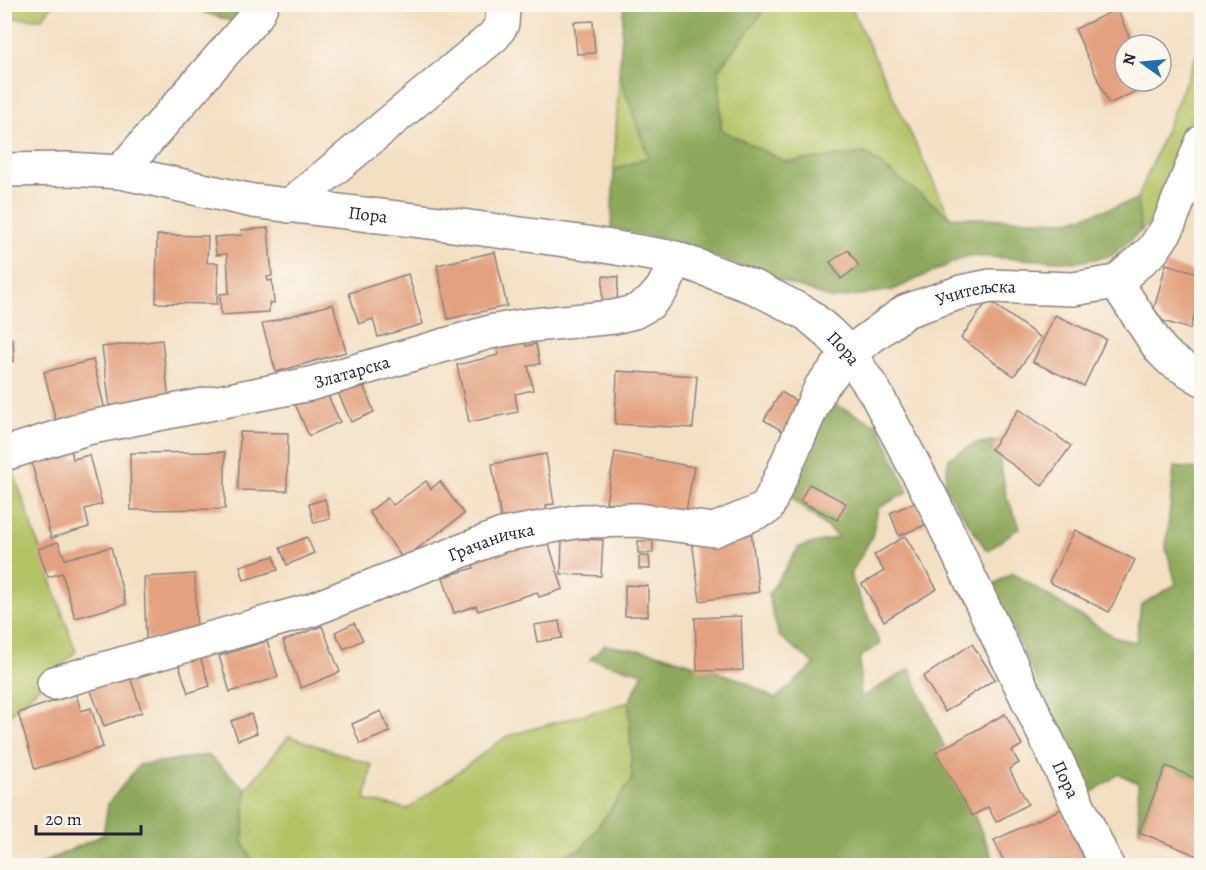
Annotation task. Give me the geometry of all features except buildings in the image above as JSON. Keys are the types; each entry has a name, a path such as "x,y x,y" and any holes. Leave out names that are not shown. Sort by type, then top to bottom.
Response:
{"street":[{"path":"120,172 256,16 262,4"},
{"path":"289,206 494,36 502,24 503,8"},
{"path":"1202,142 1167,230 1154,250 1116,282 1160,349 1172,360 1202,379"},
{"name":"Пора","path":"4,170 68,169 120,172 224,195 289,206 462,226 675,258 728,276 782,300 807,315 849,353 875,392 933,501 1107,866"},
{"name":"Златарска","path":"4,454 87,428 310,384 490,332 523,326 615,317 634,312 650,303 662,289 675,258"},
{"name":"Учитељска","path":"849,353 906,311 961,292 990,286 1073,289 1116,282"},
{"name":"Грачаничка","path":"54,683 311,610 502,535 580,520 638,520 714,530 767,508 821,387 849,353"}],"green space":[{"path":"5,4 52,5 42,19 5,18"},
{"path":"760,4 761,15 719,68 721,130 786,162 865,153 950,217 1068,221 1137,200 1141,231 1111,256 1077,262 967,256 893,290 832,299 674,242 611,228 614,170 648,157 619,73 624,5"},
{"path":"207,5 258,5 261,31 203,12"},
{"path":"760,5 850,5 950,217 865,153 786,162 721,130 719,68 761,15"},
{"path":"1201,44 1201,90 1157,215 1141,231 1137,200"},
{"path":"619,73 649,157 614,170"},
{"path":"826,400 879,426 908,492 878,508 872,537 850,575 880,644 860,657 860,698 910,669 996,865 535,866 582,849 632,779 629,702 643,673 590,659 605,645 657,653 742,680 775,699 815,664 779,636 768,595 799,547 838,537 786,493"},
{"path":"998,440 991,449 999,455 1006,495 1020,527 987,551 944,486 949,458 974,444"},
{"path":"1174,467 1201,469 1201,781 1166,767 1139,832 1138,783 1119,774 1090,794 992,585 1012,573 1116,638 1136,642 1141,605 1176,584 1166,548"},
{"path":"12,468 76,652 5,719 4,470"},
{"path":"629,702 632,779 582,849 535,866 255,866 243,843 246,789 289,736 372,765 365,800 408,809 507,736"},
{"path":"208,755 246,789 243,843 255,865 38,865 103,835 108,804 139,765"}]}
